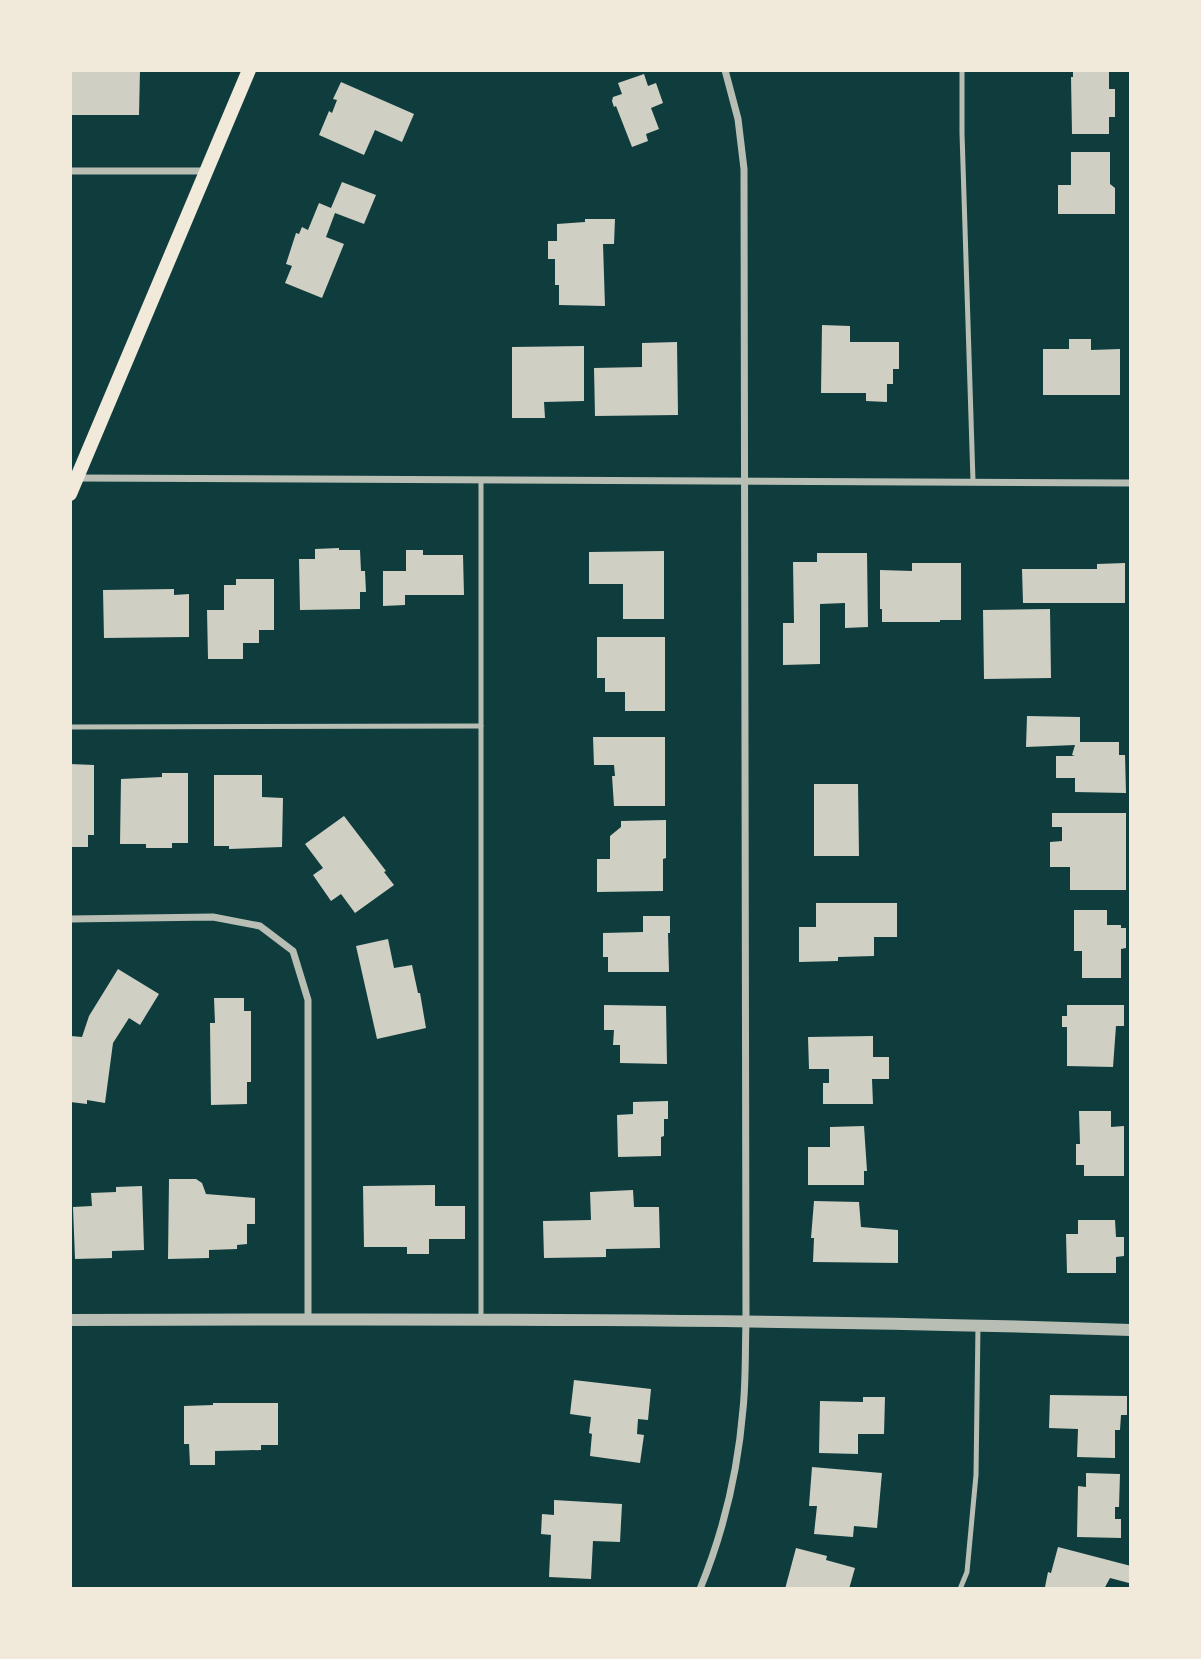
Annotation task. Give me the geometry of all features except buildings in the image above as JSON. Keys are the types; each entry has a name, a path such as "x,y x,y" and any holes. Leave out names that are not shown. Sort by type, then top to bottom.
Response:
{"main road":[{"path":"70,494 248,70"}],"street":[{"path":"700,1589 711,1563 730,1494 743,1410 746,1322 744,169 738,119 725,70"},
{"path":"70,171 207,171"},
{"path":"77,478 1131,483"},
{"path":"70,919 213,917 261,926 293,951 307,1000 308,1320"},
{"path":"70,1320 746,1322 1131,1330"}],"lane":[{"path":"962,70 973,481"},
{"path":"481,480 481,1321"},
{"path":"70,727 481,726"},
{"path":"960,1589 967,1572 976,1475 978,1325"}]}
